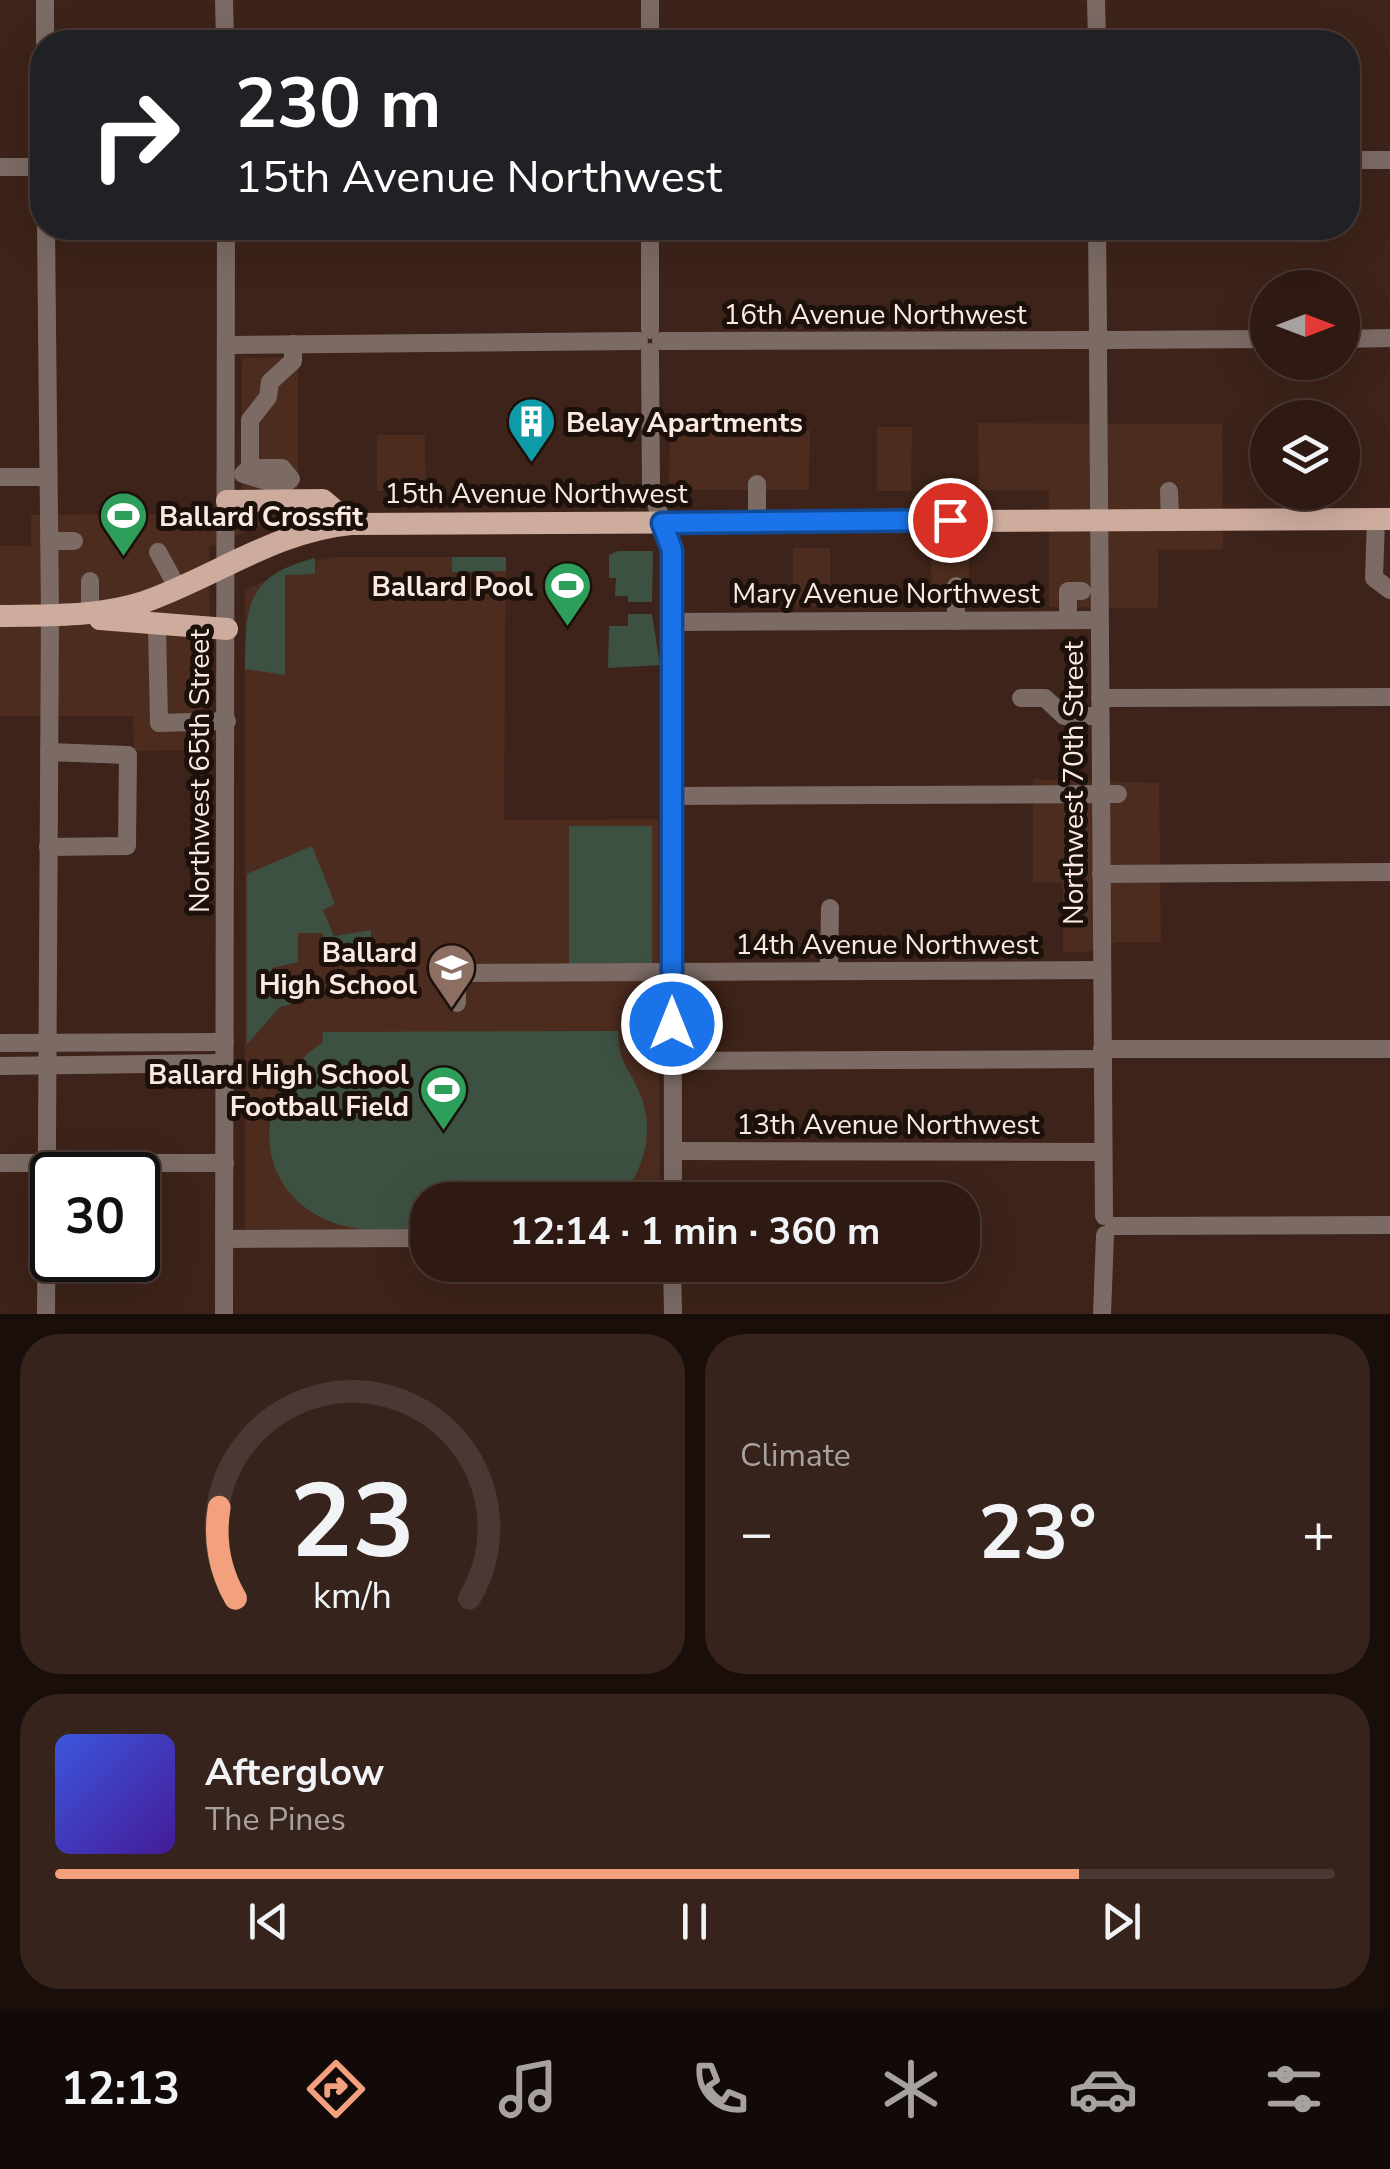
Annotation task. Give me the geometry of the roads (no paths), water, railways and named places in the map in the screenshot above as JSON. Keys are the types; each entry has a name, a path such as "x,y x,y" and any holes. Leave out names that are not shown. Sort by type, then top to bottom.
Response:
{"main road":[{"path":"227,501 287,493 323,500 351,524"},
{"name":"15th Avenue Northwest","path":"0,616 71,614 133,605 303,532 351,524 1383,519"},
{"path":"71,614 156,626 227,628"}],"street":[{"path":"45,0 45,30"},
{"path":"224,0 225,30"},
{"path":"650,0 650,30"},
{"path":"1096,0 1096,30"},
{"path":"1360,160 1390,160"},
{"path":"0,167 30,167"},
{"path":"46,240 49,541 71,614"},
{"name":"Northwest 65th Street","path":"224,1314 227,501 240,472 227,420 226,240"},
{"path":"650,240 650,490 672,550 672,1182"},
{"name":"Northwest 70th Street","path":"1097,240 1098,340 1107,476 1100,519 1100,707 1109,794 1101,874 1103,1152 1108,1225 1102,1314"},
{"path":"1360,339 1390,338"},
{"name":"16th Avenue Northwest","path":"226,345 1250,339"},
{"path":"287,493 290,479 286,468 240,472 250,420 268,397 270,382 293,361 293,344"},
{"path":"227,420 250,420"},
{"path":"0,477 48,477"},
{"path":"757,484 757,522"},
{"path":"1169,490 1170,519"},
{"path":"1383,519 1374,578 1390,590"},
{"path":"49,541 74,542"},
{"path":"158,552 177,587"},
{"path":"46,1152 48,752 71,614 90,581"},
{"path":"956,586 956,621"},
{"path":"1068,620 1068,591 1082,591"},
{"name":"Mary Avenue Northwest","path":"672,622 1100,620"},
{"path":"156,626 159,723 227,721"},
{"path":"1021,698 1045,698 1064,716 1100,707 1390,697"},
{"path":"48,752 128,755 128,846 48,846"},
{"path":"672,796 1109,794"},
{"path":"1101,874 1390,872"},
{"path":"829,971 830,908"},
{"name":"14th Avenue Northwest","path":"457,1003 457,973 1102,970"},
{"path":"0,1043 225,1042"},
{"path":"672,1061 1390,1050"},
{"path":"0,1066 225,1063"},
{"name":"13th Avenue Northwest","path":"673,1151 1103,1152"},
{"path":"0,1162 30,1162"},
{"path":"160,1163 225,1163"},
{"path":"1108,1225 1390,1225"},
{"path":"224,1239 410,1238"},
{"path":"46,1282 46,1314"},
{"path":"672,1282 672,1313"}],"place":[{"name":"Belay Apartments","path":"531,464"},
{"name":"Ballard Crossfit","path":"124,558"},
{"name":"Ballard Pool","path":"568,628"},
{"name":"Ballard High School","path":"452,1010"},
{"name":"Ballard High School Football Field","path":"444,1132"}]}
